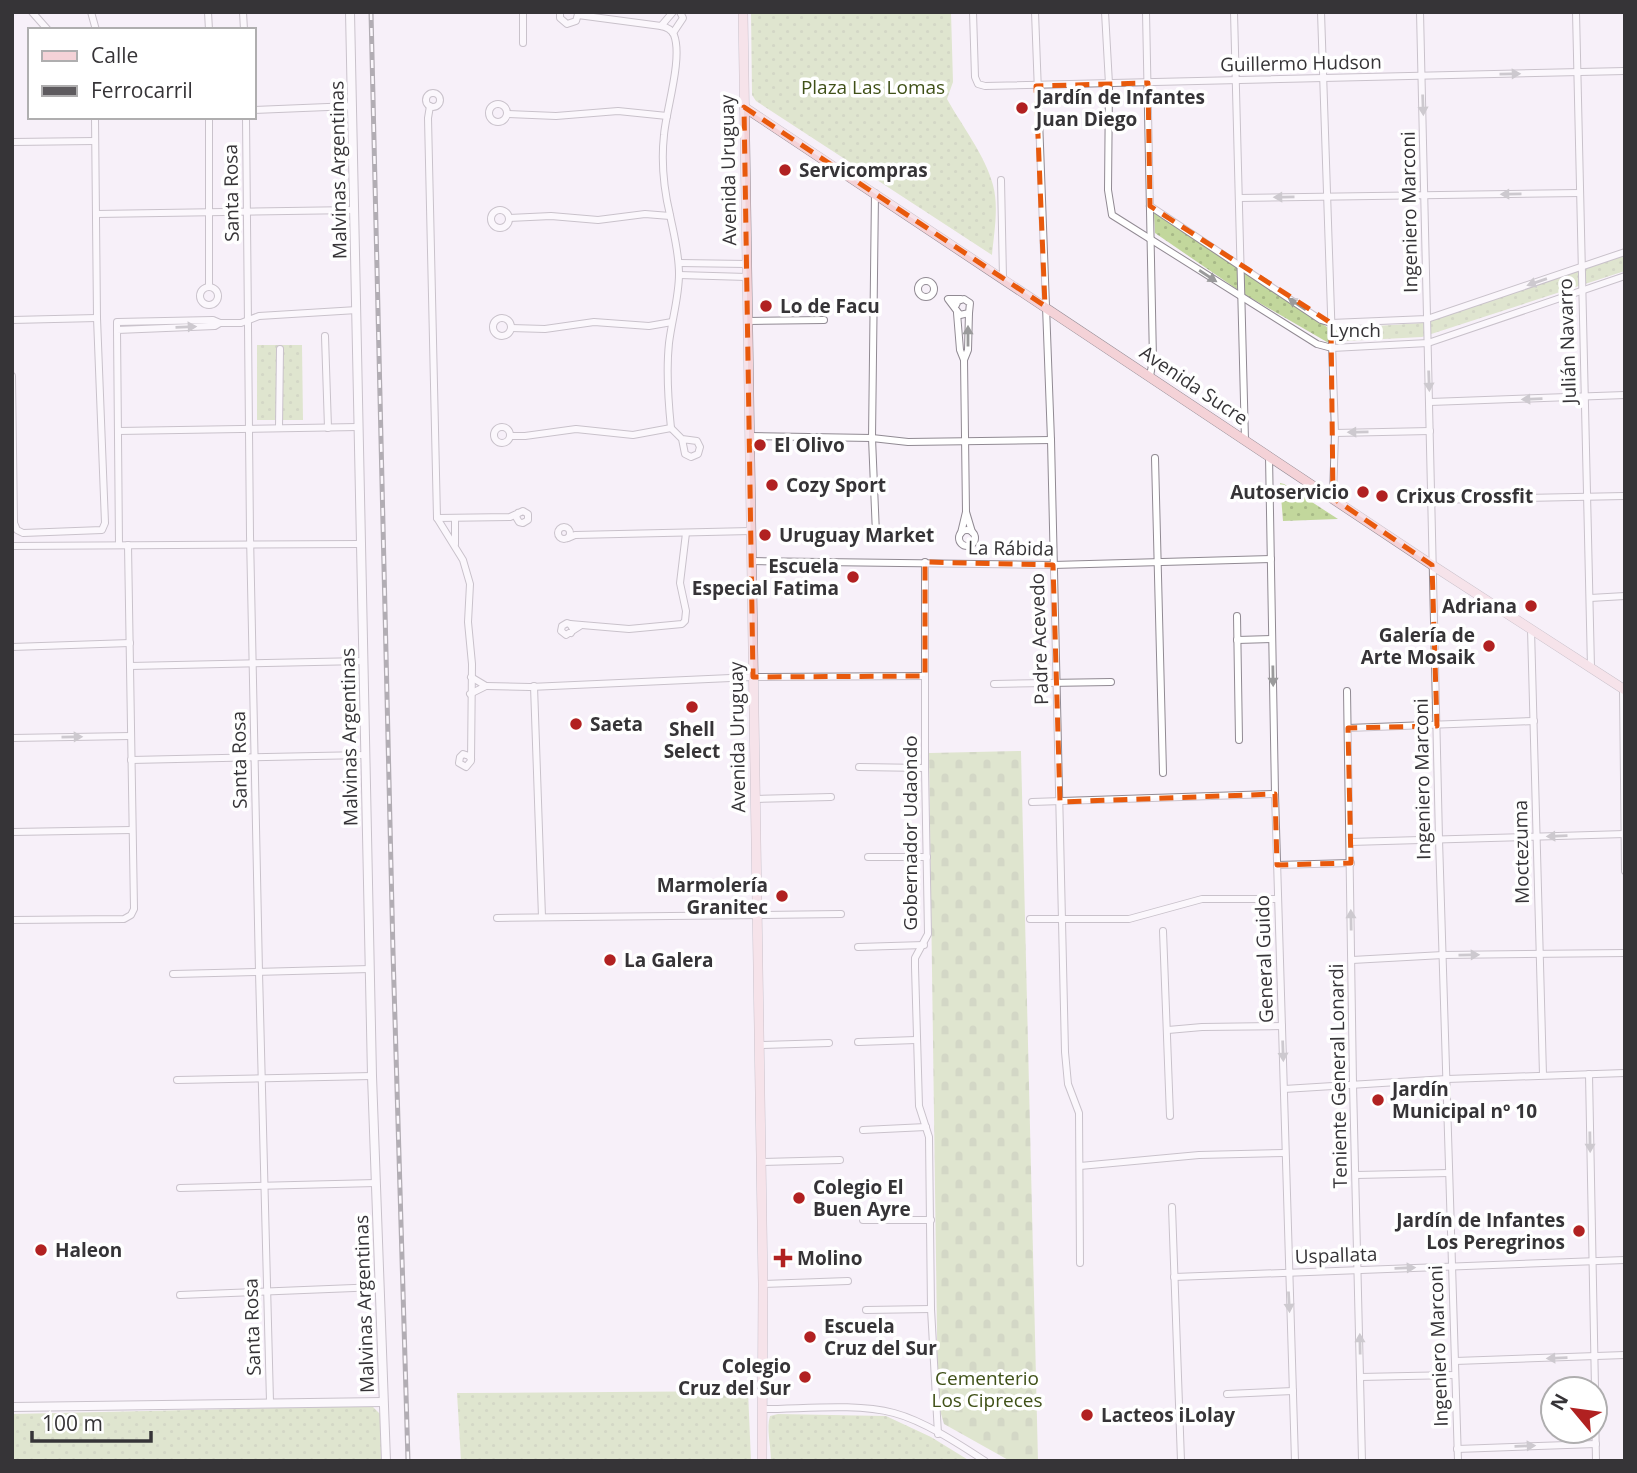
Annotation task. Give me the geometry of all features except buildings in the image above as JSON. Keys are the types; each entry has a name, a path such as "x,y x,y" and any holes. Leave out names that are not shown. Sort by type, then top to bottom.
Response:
{"main road":[{"name":"Avenida Uruguay","path":"743,12 763,1284 762,1461"},
{"name":"Avenida Sucre","path":"744,107 1432,565 1624,689"}],"street":[{"path":"32,12 46,28"},
{"name":"Malvinas Argentinas","path":"350,12 372,1076 386,1461"},
{"path":"523,12 523,43"},
{"path":"560,12 560,18 567,24 576,21 578,14 661,26 673,33"},
{"path":"661,26 673,12"},
{"path":"680,12 683,18 673,33 675,67 662,161 670,216 676,236 680,275 666,370 671,428 682,439"},
{"name":"Guillermo Hudson","path":"973,12 975,77 978,84 1036,86 1625,71"},
{"name":"Padre Acevedo","path":"1035,12 1051,440 1066,1069 1068,1084 1079,1113 1080,1263"},
{"path":"1105,12 1109,84"},
{"path":"1146,12 1153,360 1150,376"},
{"path":"1234,12 1245,440"},
{"path":"1321,12 1335,433 1334,498"},
{"name":"Ingeniero Marconi","path":"1420,12 1439,839 1458,1461"},
{"name":"Julián Navarro","path":"1576,12 1591,668"},
{"name":"Lynch","path":"1109,84 1108,190 1112,215 1317,344 1332,348 1428,343 1625,276"},
{"path":"256,110 352,106"},
{"path":"430,106 429,228 438,518 439,524 463,560 470,584 468,622 471,759 470,765 462,766 459,761 470,747"},
{"path":"507,114 556,116 618,111 667,116"},
{"path":"12,376 14,523 17,530 23,533 102,530 105,523 97,318 95,119"},
{"path":"209,119 209,287"},
{"name":"Santa Rosa","path":"246,119 253,663 270,1402"},
{"path":"12,142 95,141"},
{"path":"1000,180 1003,193 1003,278"},
{"path":"875,193 872,438 876,534"},
{"path":"1239,198 1580,193"},
{"name":"Lynch","path":"1150,206 1240,268 1321,320 1331,323 1427,319 1625,252"},
{"path":"96,214 355,210"},
{"path":"509,218 551,216 598,220 645,214 670,216"},
{"path":"679,263 747,264"},
{"path":"680,275 747,277"},
{"path":"964,360 968,350 970,313 970,303 961,299 944,298 931,296 925,298 919,294 920,285 928,281 944,298 956,310 963,316 970,313"},
{"path":"931,296 935,288"},
{"path":"961,299 956,310 960,350 964,360 966,512 959,538 961,544 969,546 975,540 966,512"},
{"path":"119,545 117,326 215,326 220,323 248,321 259,316 357,310"},
{"path":"12,320 97,318"},
{"path":"748,321 824,320"},
{"path":"511,328 545,329 594,323 649,326 672,322"},
{"path":"325,336 328,428"},
{"path":"279,428 280,349"},
{"path":"1430,402 1625,396"},
{"path":"118,431 358,427"},
{"path":"510,436 576,429 633,435 671,428"},
{"path":"1335,433 1430,431"},
{"path":"750,436 872,438 908,442 1051,440"},
{"name":"General Guido","path":"1269,456 1275,794 1295,1461"},
{"path":"1155,458 1163,773"},
{"path":"1432,500 1625,496"},
{"path":"438,518 515,517"},
{"path":"455,518 455,546"},
{"path":"961,533 967,530 972,532"},
{"path":"571,535 751,531"},
{"path":"580,626 571,633 573,629 570,624 629,629 682,624 686,617 680,583 686,533"},
{"path":"12,546 360,544"},
{"path":"12,920 124,919 131,915 134,909 128,545"},
{"name":"La Rábida","path":"751,561 1053,565 1270,559"},
{"name":"Gobernador Udaondo","path":"925,562 928,934 915,958 916,1040 919,1106 929,1137 931,1309 938,1434"},
{"path":"1590,598 1625,596"},
{"path":"1237,616 1239,740"},
{"name":"Moctezuma","path":"1531,629 1543,1075"},
{"path":"1237,640 1272,639"},
{"path":"12,647 130,643"},
{"path":"130,666 363,661"},
{"path":"470,694 486,687 753,677 925,676"},
{"path":"471,677 486,687"},
{"path":"993,684 1111,682"},
{"path":"534,686 542,917"},
{"path":"1624,689 1625,871"},
{"name":"Teniente General Lonardi","path":"1347,691 1362,1461"},
{"path":"1348,728 1534,721"},
{"path":"12,738 131,737"},
{"path":"463,754 469,755 471,759"},
{"path":"131,760 365,755"},
{"path":"859,767 925,768"},
{"path":"1032,802 1275,794"},
{"path":"755,799 831,797"},
{"path":"12,832 132,831"},
{"path":"1350,842 1624,834"},
{"path":"868,857 927,858"},
{"path":"1277,865 1351,863"},
{"path":"1030,919 1129,919 1202,899 1278,898"},
{"path":"498,918 841,914"},
{"path":"1163,931 1170,1116"},
{"path":"858,947 924,945"},
{"path":"1352,960 1443,955 1625,953"},
{"path":"173,974 370,969"},
{"path":"1168,1030 1282,1026"},
{"path":"858,1042 916,1040"},
{"path":"759,1045 828,1043"},
{"path":"1284,1089 1447,1079 1625,1073"},
{"path":"1589,1074 1595,1375"},
{"path":"177,1080 372,1076"},
{"path":"863,1130 926,1127"},
{"path":"1080,1166 1199,1155 1285,1153"},
{"path":"761,1162 840,1160"},
{"path":"1356,1175 1449,1173"},
{"path":"180,1188 376,1183"},
{"path":"1172,1208 1181,1461"},
{"path":"863,1220 931,1220"},
{"name":"Uspallata","path":"1174,1276 1625,1260"},
{"path":"763,1284 848,1281"},
{"path":"180,1295 379,1287"},
{"path":"866,1310 931,1309"},
{"path":"1455,1361 1625,1355"},
{"path":"1360,1377 1455,1375"},
{"path":"1227,1394 1293,1391"},
{"path":"12,1407 383,1402"},
{"path":"764,1409 881,1411 908,1418 985,1461"},
{"path":"1457,1449 1568,1445"}],"highlighted area":[{"path":"1148,83 1150,206 1331,323 1333,498 1432,565 1437,726 1348,728 1351,863 1277,865 1275,794 1060,802 1053,565 925,562 925,676 753,677 744,107 1045,306 1036,86"}],"green space":[{"name":"Plaza Las Lomas","path":"751,12 951,12 953,82 947,99 979,152 993,185 996,211 992,255 756,101 752,95"},
{"path":"1154,213 1330,329 1422,323 1625,255 1625,271 1422,337 1327,342 1244,294 1155,233"},
{"path":"257,345 302,345 303,420 257,420"},
{"path":"1280,483 1284,484 1338,519 1283,521"},
{"name":"Cementerio Los Cipreces","path":"1021,751 1038,1461 1010,1461 944,1424 938,1404 929,753"},
{"path":"748,1391 751,1461 461,1461 457,1393"},
{"path":"372,1406 380,1414 383,1461 12,1461 12,1414"},
{"path":"770,1416 886,1416 931,1437 970,1461 771,1461 769,1421"}],"railway":[{"path":"371,12 408,1461"}],"place":[{"name":"Jardín de Infantes Juan Diego","path":"1022,108"},
{"name":"Servicompras","path":"785,170"},
{"name":"Lo de Facu","path":"766,306"},
{"name":"El Olivo","path":"760,445"},
{"name":"Cozy Sport","path":"772,485"},
{"name":"Autoservicio","path":"1363,492"},
{"name":"Crixus Crossfit","path":"1382,496"},
{"name":"Uruguay Market","path":"765,535"},
{"name":"Escuela Especial Fatima","path":"853,577"},
{"name":"Adriana","path":"1531,606"},
{"name":"Galería de Arte Mosaik","path":"1489,646"},
{"name":"Shell Select","path":"692,707"},
{"name":"Saeta","path":"576,724"},
{"name":"Marmolería Granitec","path":"782,896"},
{"name":"La Galera","path":"610,960"},
{"name":"Jardín Municipal nº 10","path":"1378,1100"},
{"name":"Colegio El Buen Ayre","path":"799,1198"},
{"name":"Jardín de Infantes Los Peregrinos","path":"1579,1231"},
{"name":"Haleon","path":"41,1250"},
{"name":"Molino","path":"783,1258"},
{"name":"Escuela Cruz del Sur","path":"810,1337"},
{"name":"Colegio Cruz del Sur","path":"805,1377"},
{"name":"Lacteos iLolay","path":"1087,1415"}]}
